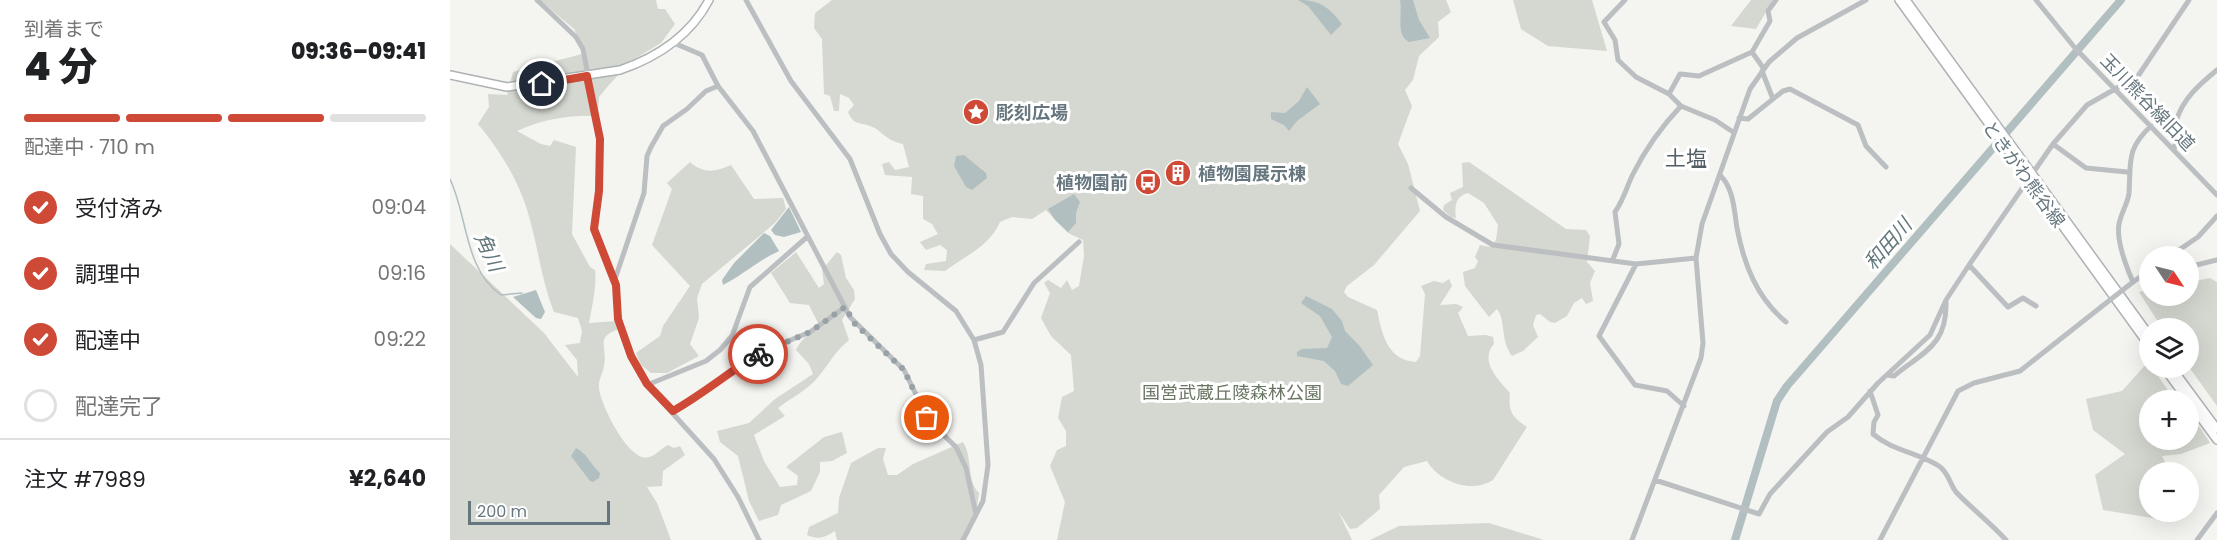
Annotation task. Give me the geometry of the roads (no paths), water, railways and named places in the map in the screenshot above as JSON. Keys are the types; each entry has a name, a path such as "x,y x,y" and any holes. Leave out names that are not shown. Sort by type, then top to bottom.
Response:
{"main road":[{"path":"450,75 507,87 587,76 638,64 674,43 697,19 709,0"},
{"name":"ときがわ熊谷線","path":"1899,0 1991,122"},
{"name":"ときがわ熊谷線","path":"1906,0 2139,331"},
{"name":"ときがわ熊谷線","path":"2030,176 2139,321"},
{"path":"2171,378 2217,440"},
{"path":"2179,378 2217,429"}],"street":[{"path":"537,0 548,8 579,42 600,139 599,191 594,229 615,279 618,319 635,366 647,384 673,411 729,481 759,540"},
{"path":"746,0 791,81 850,159 884,243 908,272 956,311 974,340 981,365 988,456 987,484 983,501 963,540"},
{"path":"1625,0 1604,22 1615,40 1618,60 1636,77 1669,94 1681,106 1715,120 1733,132"},
{"path":"1669,94 1680,74 1699,76 1752,52 1770,21 1768,11 1776,0"},
{"path":"1632,540 1701,358 1703,342 1696,258 1702,224 1750,89 1763,70 1797,38 1866,0"},
{"name":"玉川熊谷線旧道","path":"2036,0 2075,48 2217,195"},
{"path":"1655,480 1759,514 1770,494 1827,432 1854,411 1870,391 1930,335 1946,300 2053,144 2087,105 2105,94 2116,91 2145,69 2189,0"},
{"path":"674,43 702,55 718,86 753,131 855,324 904,370 929,421 956,447 966,468 976,514"},
{"path":"1752,52 1763,70 1773,99"},
{"path":"2174,150 2175,122 2184,104 2194,88 2217,70"},
{"path":"615,279 644,193 651,147 663,126 706,91 718,86"},
{"path":"1739,118 1748,119 1783,90 1796,90 1858,125 1866,146 1886,167"},
{"path":"1613,259 1619,244 1615,212 1627,195 1633,175 1670,118 1681,106"},
{"path":"2133,282 2118,225 2129,194 2127,172 2130,154 2141,135 2151,126"},
{"path":"2053,144 2086,168 2127,172"},
{"path":"1720,175 1731,194 1752,282 1769,308 1786,322"},
{"path":"1412,188 1446,217 1493,245 1528,252 1613,259 1636,264 1696,258"},
{"path":"2185,246 2198,237 2217,216"},
{"path":"647,384 706,360 720,350 732,336 750,287 807,237"},
{"path":"974,340 1003,332 1034,283 1079,242"},
{"path":"2199,264 2217,260"},
{"path":"1636,264 1599,336 1635,385 1652,386 1667,391 1684,406"},
{"path":"1969,265 2008,307 2023,298 2036,306"},
{"path":"1880,540 1958,391 1974,383 2020,371 2139,278"},
{"path":"1887,375 1894,376 1933,348 1941,331 1946,300"},
{"path":"673,411 764,351 810,332 845,307"},
{"path":"1870,391 1878,415 1874,422 1873,434 1890,447 1922,458 1948,474 1958,494 1983,515 2006,540"},
{"path":"2197,540 2217,513"}],"waterway":[{"name":"和田川","path":"1735,540 1777,401 1787,386 2121,0"},
{"name":"角川","path":"450,179 468,242 480,271 501,295 522,293"}],"place":[{"name":"彫刻広場","path":"976,112"},
{"name":"植物園展示棟","path":"1178,173"},
{"name":"植物園前","path":"1148,182"}],"district":[{"name":"土塩","path":"1686,158"}],"park label":[{"name":"国営武蔵丘陵森林公園","path":"1232,392"}]}
